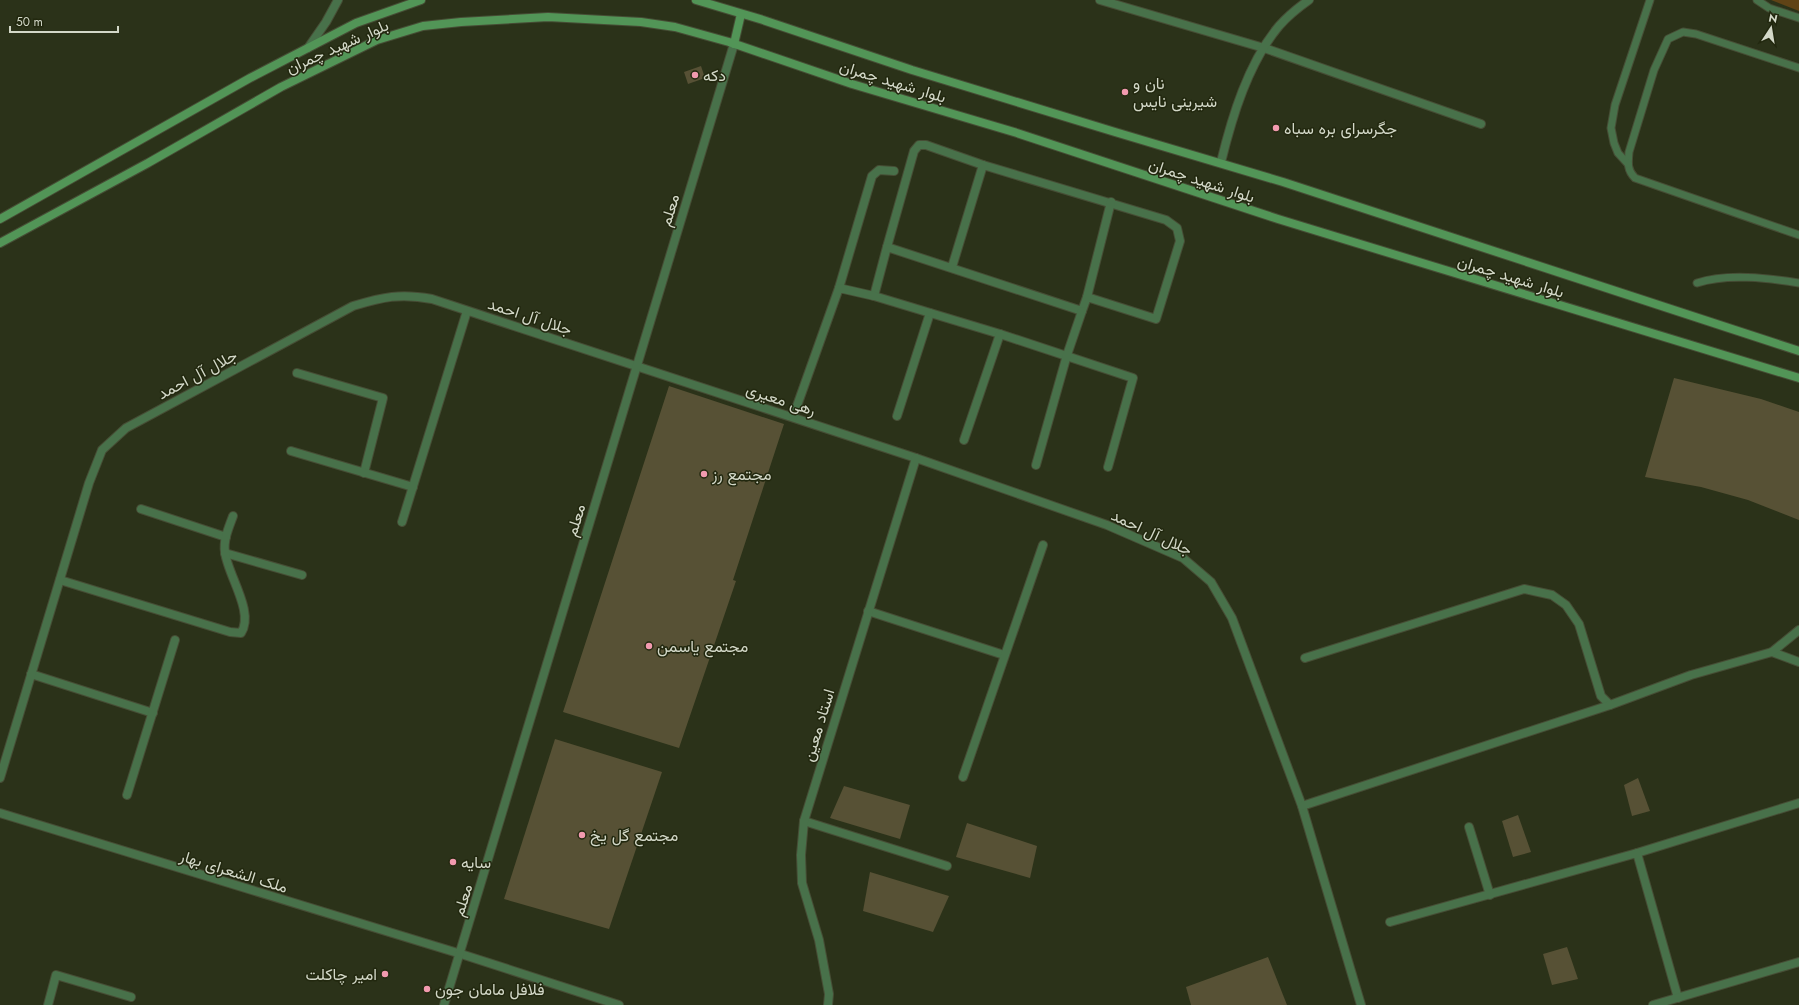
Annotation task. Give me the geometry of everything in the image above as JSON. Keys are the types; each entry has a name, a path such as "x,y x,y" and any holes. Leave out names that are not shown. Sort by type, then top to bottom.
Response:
{"main road":[{"name":"بلوار شهید چمران","path":"0,219 308,48 356,23 421,0"},
{"name":"بلوار شهید چمران","path":"696,0 763,20 912,70 1100,128 1221,162 1799,351"},
{"path":"734,44 740,14"},
{"name":"بلوار شهید چمران","path":"0,242 148,162 288,83 378,40 423,26 461,22 548,17 604,19 675,27 734,44 852,84 1017,133 1278,219 1799,378"}],"street":[{"path":"308,48 326,22 338,0"},
{"path":"1100,0 1264,48 1481,124"},
{"path":"1221,162 1230,126 1245,86 1264,48 1279,26 1309,0"},
{"name":"معلم","path":"444,1005 461,954 636,366 734,44"},
{"path":"874,296 914,151 918,145 926,145 983,165 1111,202 1166,220 1177,228 1180,241 1156,319 1087,297"},
{"path":"952,268 983,165"},
{"path":"793,417 839,288 872,176 879,170 894,172"},
{"path":"1036,465 1067,355 1087,297 1111,202"},
{"path":"887,247 1082,311"},
{"path":"839,288 874,296 1000,334 1133,378 1108,467"},
{"name":"جلال آل احمد","path":"0,778 89,483 102,450 126,428 353,306 382,298 410,295 467,311 636,366"},
{"path":"402,522 467,311"},
{"path":"896,416 930,313"},
{"path":"964,440 1000,334"},
{"name":"رهی معیری","path":"636,366 916,458"},
{"path":"297,372 383,398 364,473"},
{"path":"291,451 413,487"},
{"name":"جلال آل احمد","path":"916,458 1107,525 1183,558 1211,582 1232,618 1302,806 1361,1005"},
{"name":"استاد معین","path":"828,1005 829,994 821,952 802,883 801,855 804,821 916,458"},
{"path":"141,509 226,537"},
{"path":"60,580 237,634 241,633 243,629 243,607 225,552 226,537 233,516"},
{"path":"963,777 1043,545"},
{"path":"225,552 302,575"},
{"path":"1305,658 1524,589 1552,595 1566,605 1579,624 1601,696 1610,705"},
{"path":"868,611 1004,655"},
{"path":"1302,806 1610,705 1691,675 1772,652 1799,630"},
{"path":"127,795 175,640"},
{"path":"1772,652 1799,662"},
{"path":"31,674 153,714"},
{"path":"1390,922 1637,854 1799,803"},
{"name":"ملک الشعرای بهار","path":"0,813 461,954 619,1005"},
{"path":"804,821 948,866"},
{"path":"1469,827 1490,895"},
{"path":"1637,854 1678,998"},
{"path":"1653,1005 1799,962"},
{"path":"48,1005 56,975 131,997"}],"lane":[{"path":"1628,164 1618,153 1611,128 1615,105 1650,0"},
{"path":"1757,0 1769,8 1799,18"},
{"path":"1799,68 1688,32 1683,32 1668,39 1654,70 1629,152 1628,164 1630,174 1635,178 1799,236"},
{"path":"1697,283 1707,279 1761,278 1799,283"}],"shaded area":[{"path":"1771,0 1799,0 1799,11"}],"building":[{"name":"دکه","path":"701,66 705,78 688,84 684,72"},
{"path":"1674,378 1761,399 1799,412 1799,520 1748,500 1701,487 1645,477"},
{"path":"669,386 784,424 733,580 736,581 679,748 563,712"},
{"name":"مجتمع گل یخ","path":"555,739 662,772 609,929 504,899"},
{"path":"1638,778 1650,811 1632,816 1624,785"},
{"path":"844,786 910,805 900,839 830,818"},
{"path":"1518,815 1531,852 1513,857 1502,821"},
{"path":"967,823 1037,846 1030,878 956,857"},
{"path":"870,872 949,896 933,932 863,911"},
{"path":"1567,947 1578,979 1552,985 1543,954"},
{"path":"1268,957 1287,1005 1191,1005 1186,987"}],"place":[{"name":"دکه","path":"695,75"},
{"name":"نان و شیرینی نایس","path":"1125,92"},
{"name":"جگرسرای بره سباه","path":"1276,128"},
{"name":"مجتمع رز","path":"704,474"},
{"name":"مجتمع یاسمن","path":"649,646"},
{"name":"مجتمع گل یخ","path":"582,835"},
{"name":"سایه","path":"453,862"},
{"name":"امیر چاکلت","path":"385,974"},
{"name":"فلافل مامان جون","path":"427,989"}]}
